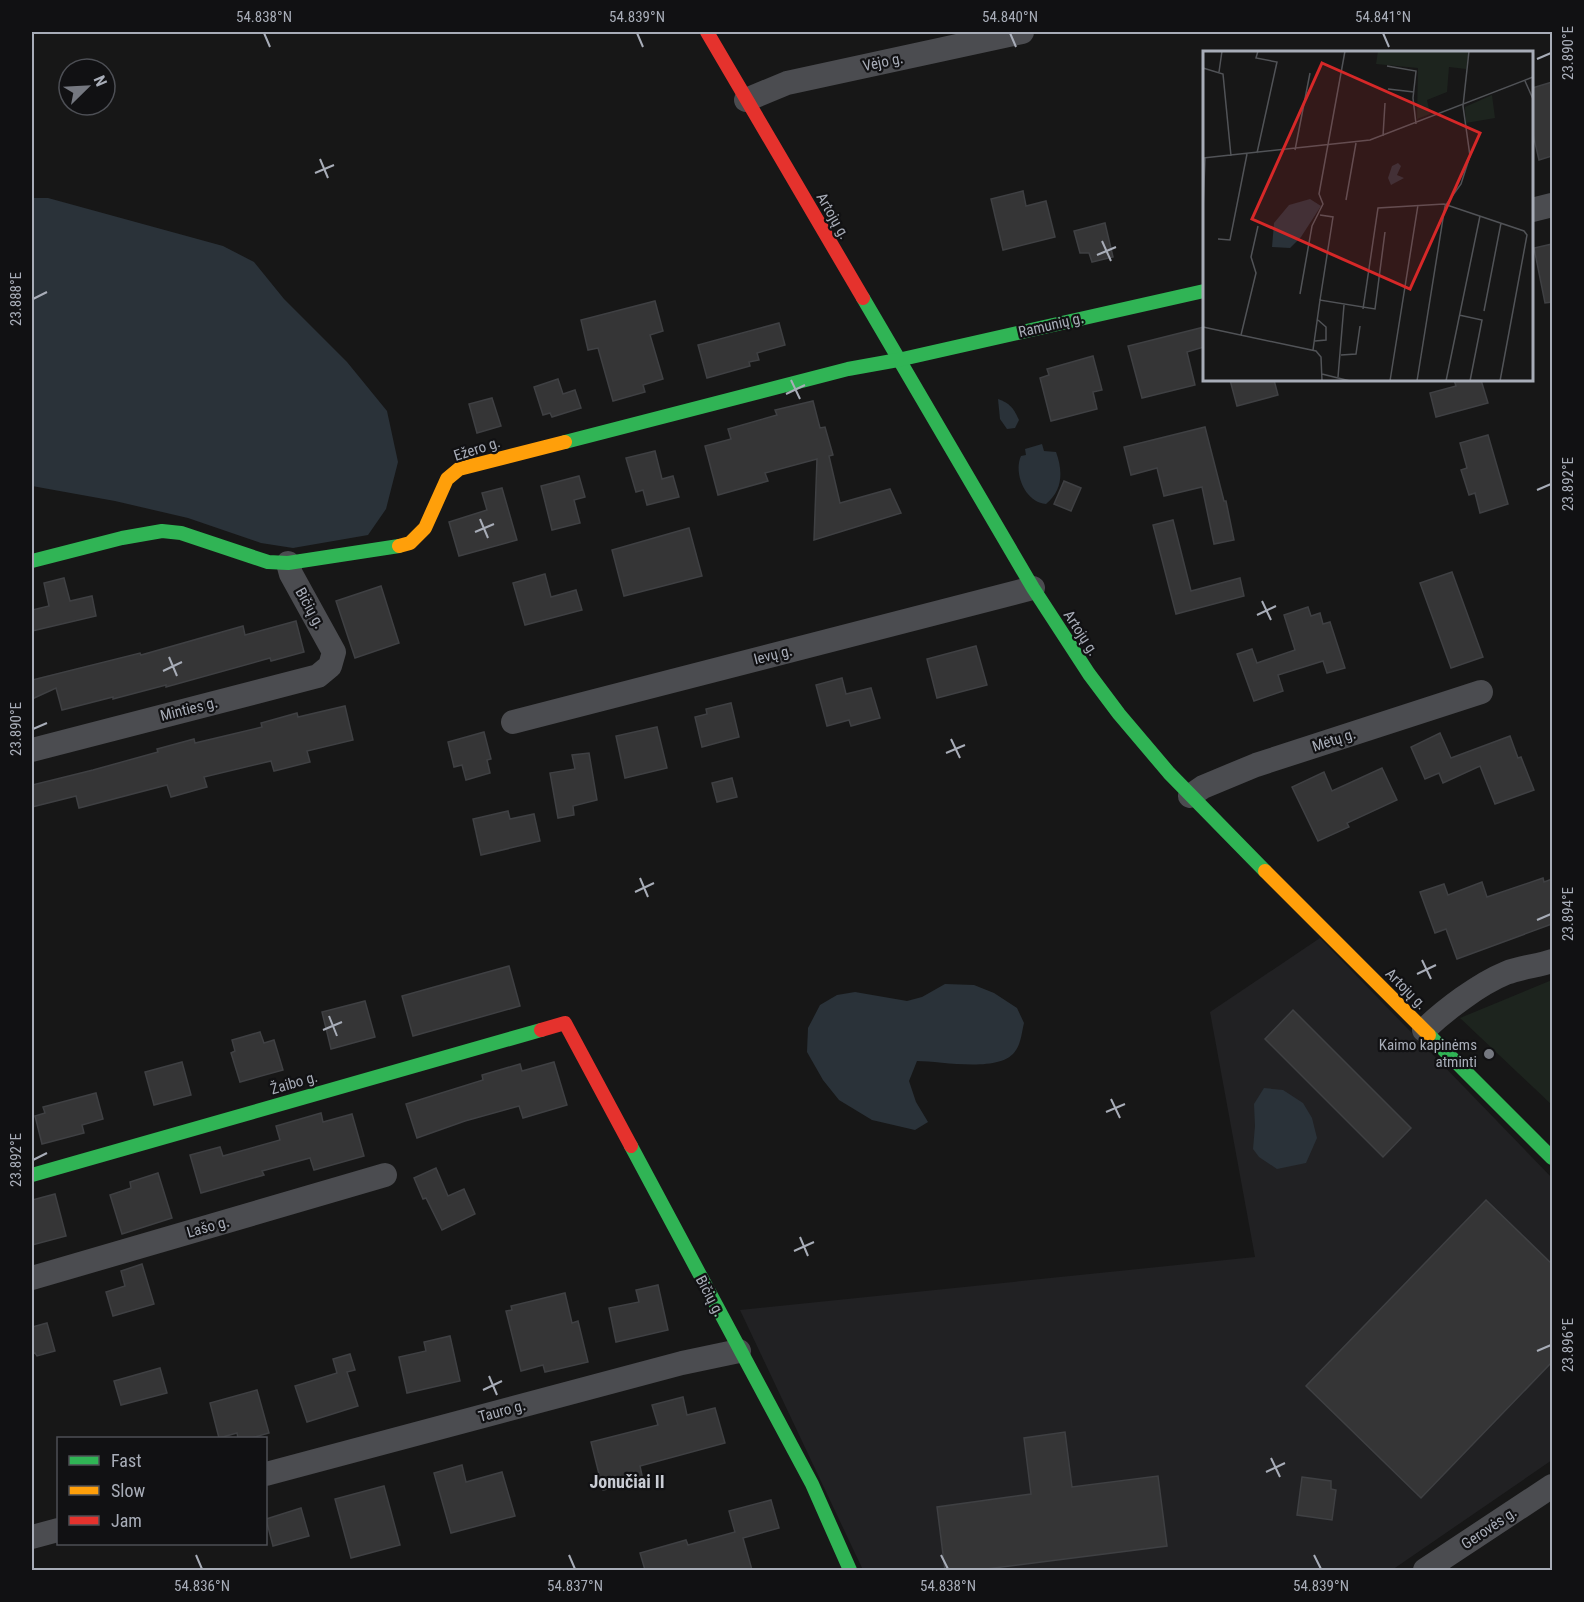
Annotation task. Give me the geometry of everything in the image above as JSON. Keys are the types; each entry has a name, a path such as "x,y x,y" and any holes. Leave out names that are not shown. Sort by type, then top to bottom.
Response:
{"street":[{"name":"Artojų g.","path":"707,32 1032,588 1077,657 1110,702 1151,753 1190,796 1552,1158"},
{"name":"Vėjo g.","path":"746,100 787,82 1022,32"},
{"path":"1533,210 1552,205"},
{"name":"Ramunių g.","path":"898,360 1203,291"},
{"name":"Ežero g.","path":"32,561 122,538 162,531 181,533 268,562 288,563 392,548 410,543 424,528 447,479 459,469 848,369 898,360"},
{"name":"Bičių g.","path":"288,563 291,574 334,652"},
{"name":"Ievų g.","path":"513,722 1032,588"},
{"name":"Minties g.","path":"32,750 318,676 330,666 334,652"},
{"name":"Mėtų g.","path":"1190,796 1203,787 1256,765 1481,692"},
{"path":"1424,1030 1483,984 1508,972 1552,961"},
{"name":"Bičių g.","path":"565,1023 812,1484 850,1570"},
{"name":"Žaibo g.","path":"32,1175 565,1023"},
{"name":"Lašo g.","path":"32,1278 385,1175"},
{"name":"Tauro g.","path":"267,1474 670,1366 739,1351"},
{"name":"Gerovės g.","path":"1425,1570 1552,1486"},
{"path":"32,1537 57,1530"}],"shaded area":[{"path":"32,198 48,198 223,246 254,262 284,299 347,362 387,411 398,462 386,509 368,535 293,548 261,543 188,518 115,501 32,486"},
{"path":"998,399 1009,405 1015,413 1019,420 1015,428 1007,429 1000,419"},
{"path":"1042,444 1044,451 1056,452 1060,466 1060,480 1056,493 1046,504 1033,499 1027,493 1019,471 1021,456 1026,455 1025,449"},
{"path":"1320,938 1552,1178 1552,1460 1392,1570 863,1570 740,1310 1255,1257 1210,1012"},
{"path":"1552,980 1552,1105 1460,1018"},
{"path":"945,984 974,985 994,993 1017,1008 1024,1023 1016,1050 1009,1057 998,1062 985,1064 917,1061 909,1081 916,1102 928,1122 915,1130 872,1120 839,1100 823,1080 807,1052 808,1028 820,1005 837,995 855,992 907,1001 922,997"},
{"path":"1264,1088 1283,1090 1303,1103 1312,1118 1317,1138 1306,1163 1277,1169 1259,1157 1253,1149 1254,1104"}],"building":[{"path":"1552,82 1552,156 1539,160 1533,134 1533,88"},
{"path":"1023,191 1026,206 1046,201 1055,237 1003,250 991,199"},
{"path":"1105,223 1113,257 1092,262 1089,253 1080,253 1074,231"},
{"path":"1552,244 1552,302 1545,303 1534,248"},
{"path":"655,301 663,331 650,335 663,379 643,385 645,392 613,401 598,348 588,350 581,320"},
{"path":"779,323 785,345 757,353 759,360 749,362 750,366 707,378 698,345"},
{"path":"1203,327 1203,347 1187,352 1195,385 1142,398 1128,346"},
{"path":"1093,356 1102,390 1093,392 1097,409 1051,421 1040,378 1049,375 1047,369"},
{"path":"558,379 563,394 575,390 581,408 552,417 550,413 543,415 534,387"},
{"path":"1230,381 1274,381 1278,395 1237,406"},
{"path":"1454,381 1481,381 1488,403 1436,417 1430,393 1456,386"},
{"path":"492,398 501,426 477,433 469,404"},
{"path":"813,401 820,428 825,427 833,455 829,456 840,503 890,489 901,513 814,540 817,459 765,473 768,481 718,495 705,446 731,439 728,429 777,415 775,410"},
{"path":"1205,427 1224,501 1226,501 1234,540 1214,544 1202,487 1164,496 1157,468 1131,475 1124,447"},
{"path":"1488,435 1508,504 1480,513 1475,493 1469,495 1461,470 1467,468 1460,443"},
{"path":"655,451 662,479 673,476 679,497 647,505 643,490 636,492 626,458"},
{"path":"579,476 585,497 574,500 580,523 552,530 541,486"},
{"path":"1064,481 1081,488 1071,511 1054,504"},
{"path":"502,488 517,540 459,556 449,522 487,510 482,493"},
{"path":"1173,520 1191,591 1240,578 1244,596 1176,614 1153,525"},
{"path":"689,528 702,576 624,596 612,550"},
{"path":"1452,572 1483,657 1451,668 1420,583"},
{"path":"545,574 551,597 576,590 582,610 525,625 513,583"},
{"path":"64,578 70,601 92,596 96,616 32,631 32,610 49,606 44,583"},
{"path":"381,586 399,643 355,658 336,601"},
{"path":"1308,607 1311,616 1320,613 1323,624 1330,622 1345,668 1327,673 1323,661 1278,675 1283,691 1254,701 1237,654 1252,649 1257,663 1295,650 1284,615"},
{"path":"296,621 304,652 271,661 270,658 166,687 166,685 62,710 56,688 32,699 32,680 140,653 141,655 243,626 245,635"},
{"path":"976,646 987,685 937,698 927,659"},
{"path":"842,678 846,694 871,688 880,718 851,726 849,720 827,726 816,685"},
{"path":"731,703 739,737 702,747 695,717 707,714 706,709"},
{"path":"345,706 353,740 307,751 310,762 274,771 271,761 204,777 207,787 171,797 167,785 79,808 76,796 32,807 32,785 158,752 157,749 194,739 195,743 262,727 261,723 297,713 298,717"},
{"path":"657,727 667,768 625,778 616,736"},
{"path":"484,732 491,759 487,760 490,773 466,780 462,765 454,767 448,742"},
{"path":"1440,733 1451,758 1510,736 1534,790 1495,804 1480,766 1443,783 1439,773 1425,779 1411,747"},
{"path":"589,753 597,800 573,806 574,815 558,818 550,773 575,769 572,755"},
{"path":"1382,768 1397,800 1347,823 1349,827 1318,841 1292,787 1324,772 1332,791"},
{"path":"732,778 737,797 717,802 712,783"},
{"path":"508,811 510,819 534,814 540,841 481,855 473,819"},
{"path":"1543,878 1544,882 1552,879 1552,924 1457,959 1446,929 1435,933 1420,892 1444,884 1448,895 1482,882 1487,897"},
{"path":"509,966 520,1006 413,1036 402,996"},
{"path":"365,1001 375,1037 331,1049 322,1012"},
{"path":"1293,1010 1411,1128 1383,1157 1265,1039"},
{"path":"260,1032 264,1043 274,1040 283,1070 240,1082 231,1053 235,1051 232,1040"},
{"path":"182,1062 191,1095 154,1105 145,1072"},
{"path":"554,1062 567,1105 523,1118 519,1106 465,1121 417,1138 406,1104 483,1080 482,1075 520,1064 522,1071"},
{"path":"96,1093 103,1119 82,1125 84,1133 42,1144 35,1116 45,1113 43,1107"},
{"path":"321,1113 323,1122 352,1114 364,1156 314,1170 310,1158 262,1171 264,1175 201,1193 190,1155 220,1147 223,1156 280,1140 276,1126"},
{"path":"436,1168 448,1196 464,1189 475,1214 442,1230 426,1198 423,1199 414,1178"},
{"path":"158,1173 172,1218 122,1234 110,1195 131,1188 130,1182"},
{"path":"55,1194 66,1236 32,1245 32,1200"},
{"path":"1486,1200 1552,1264 1552,1362 1421,1498 1306,1386"},
{"path":"142,1264 154,1304 113,1316 106,1292 125,1286 121,1271"},
{"path":"658,1285 668,1330 616,1342 609,1308 639,1302 636,1290"},
{"path":"565,1293 572,1323 578,1321 588,1362 545,1372 543,1365 521,1371 506,1311 512,1310 511,1306"},
{"path":"47,1323 55,1351 37,1356 35,1353 32,1354 32,1327"},
{"path":"450,1336 460,1381 407,1393 399,1357 426,1351 424,1342"},
{"path":"350,1354 355,1370 347,1372 358,1406 307,1422 295,1386 337,1373 333,1359"},
{"path":"160,1368 167,1393 121,1405 114,1381"},
{"path":"257,1390 269,1433 255,1437 238,1437 237,1433 219,1437 210,1403"},
{"path":"683,1397 687,1415 715,1408 725,1443 640,1466 643,1480 603,1490 591,1442 658,1425 652,1405"},
{"path":"1065,1432 1072,1487 1158,1476 1167,1546 978,1570 945,1570 937,1507 1031,1494 1024,1438"},
{"path":"462,1465 466,1482 502,1472 515,1516 451,1533 434,1473"},
{"path":"1302,1477 1331,1481 1331,1489 1336,1490 1332,1520 1297,1515"},
{"path":"384,1486 400,1545 351,1558 335,1499"},
{"path":"771,1500 779,1528 743,1538 752,1570 645,1570 640,1553 686,1540 688,1545 735,1532 729,1511"},
{"path":"301,1508 309,1536 273,1546 267,1519"}],"traffic: fast":[{"path":"565,442 848,369 898,360 1203,291"},
{"path":"863,298 1033,588 1089,674 1119,714 1169,773 1265,871"},
{"path":"32,561 122,538 162,531 181,533 268,562 288,563 399,546"},
{"path":"32,1175 541,1030"},
{"path":"1429,1035 1552,1158"},
{"path":"631,1146 812,1484 850,1570"}],"traffic: slow":[{"path":"399,546 410,543 425,528 447,479 459,469 565,442"},
{"path":"1265,871 1429,1035"}],"traffic: jam":[{"path":"707,32 863,298"},
{"path":"541,1030 565,1023 631,1146"}],"place":[{"name":"Kaimo kapinėms atminti","path":"1489,1054"}],"district":[{"name":"Jonučiai II","path":"627,1481"}]}
